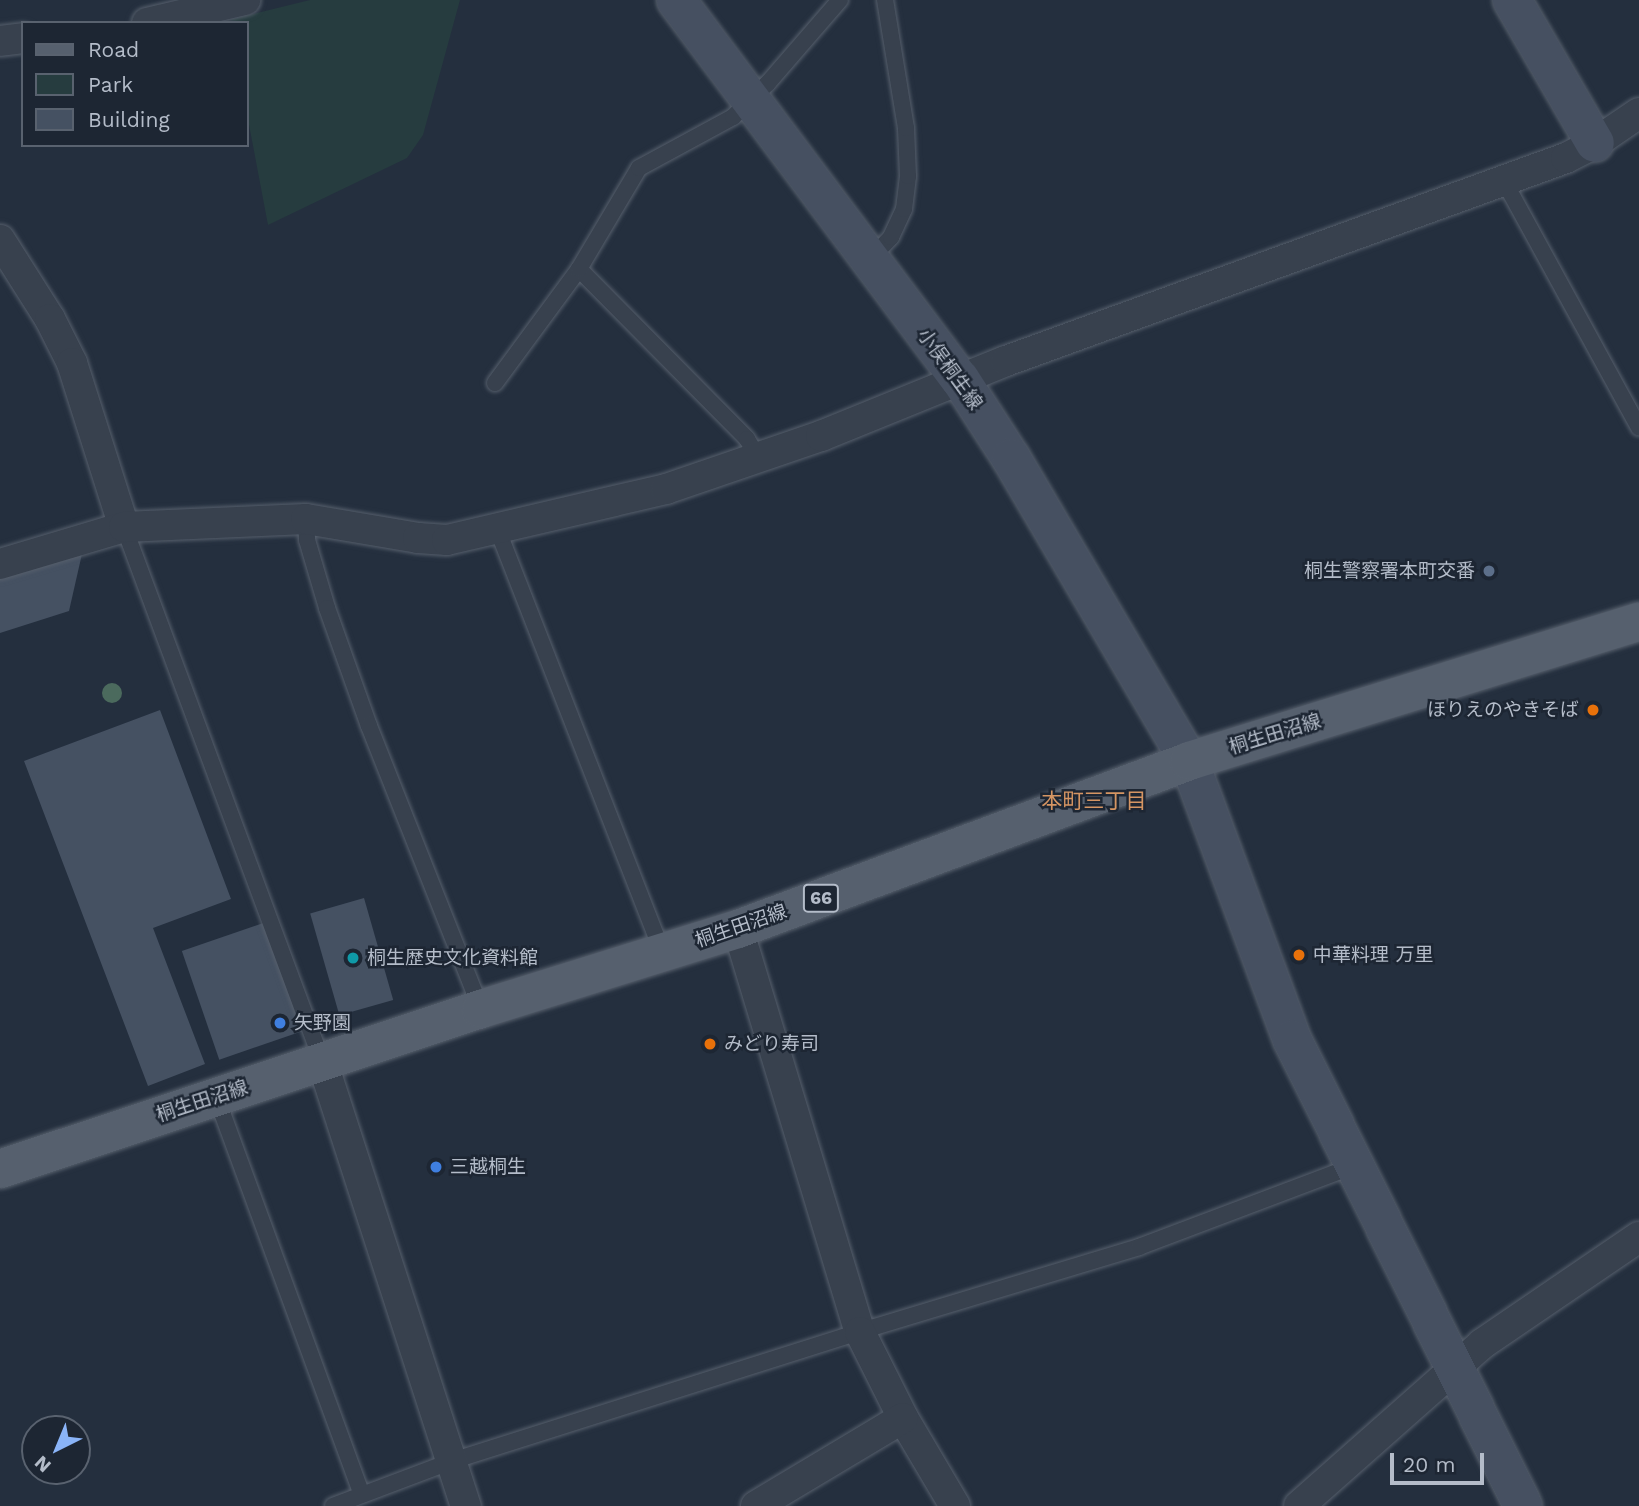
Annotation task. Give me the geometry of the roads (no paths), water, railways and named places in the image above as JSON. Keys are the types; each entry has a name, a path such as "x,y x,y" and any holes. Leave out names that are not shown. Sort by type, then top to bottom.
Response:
{"main road":[{"name":"桐生田沼線","path":"0,1169 481,1009 738,929 1189,761 1639,622"}],"street":[{"path":"156,21 245,0"},
{"name":"小俣桐生線","path":"677,0 960,379 1011,458 1189,761 1292,1039 1523,1506"},
{"path":"1512,0 1595,143"},
{"path":"0,41 21,38"},
{"path":"0,564 124,527 306,519 433,540 666,489 821,436 960,379 1504,181 1595,143 1639,113"},
{"path":"0,240 50,319 72,363 124,527"},
{"path":"738,929 860,1332 903,1418 955,1506"},
{"path":"322,1061 466,1506"},
{"path":"1299,1506 1455,1367 1543,1300 1639,1237"},
{"path":"756,1506 903,1418"}],"lane":[{"path":"495,383 579,270 639,167 733,117 840,0"},
{"path":"869,260 891,237 899,218 908,176 906,128 885,0"},
{"path":"1504,181 1639,428"},
{"path":"579,270 747,439 758,457"},
{"path":"306,519 307,540 327,608 369,726 481,1009"},
{"path":"124,527 322,1061"},
{"path":"497,528 662,952"},
{"path":"216,1096 362,1494"},
{"path":"333,1506 452,1461 1139,1247 1353,1166"}],"place":[{"name":"桐生警察署本町交番","path":"1489,571"},
{"name":"ほりえのやきそば","path":"1593,710"},
{"name":"中華料理 万里","path":"1299,955"},
{"name":"桐生歴史文化資料館","path":"353,958"},
{"name":"矢野園","path":"280,1023"},
{"name":"みどり寿司","path":"710,1044"},
{"name":"三越桐生","path":"436,1167"}],"district":[{"name":"本町三丁目","path":"1094,801"}]}
